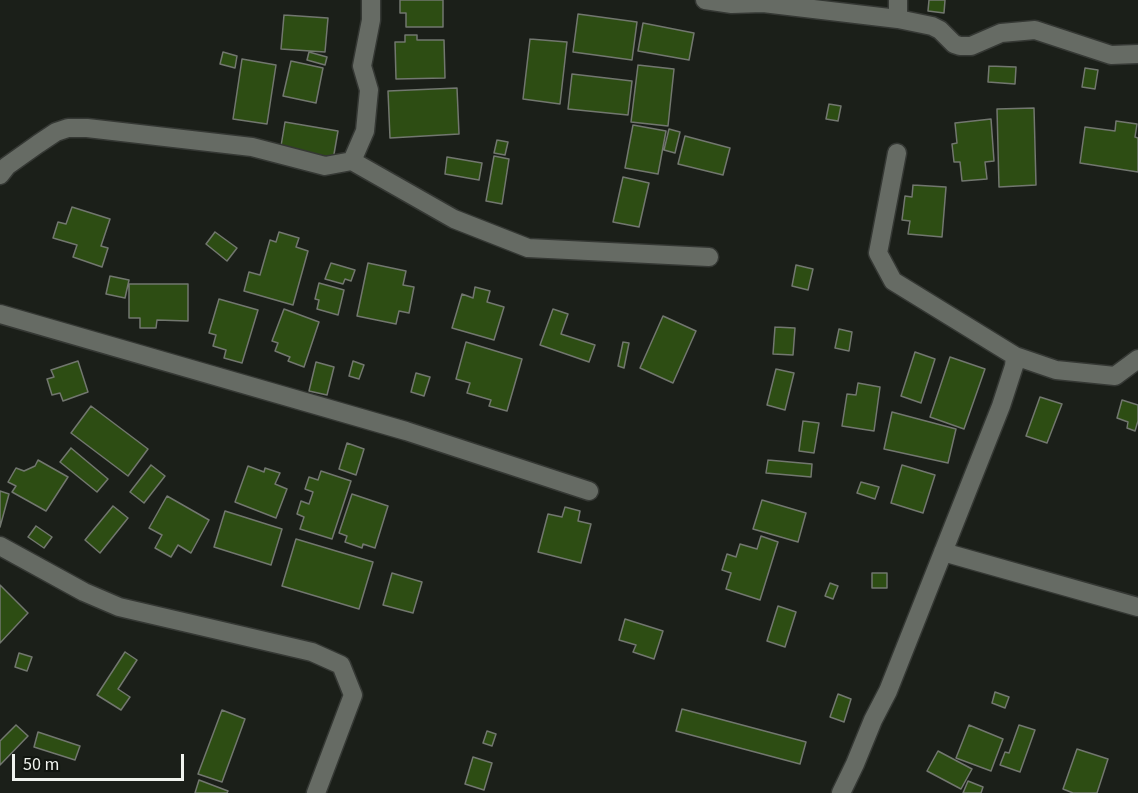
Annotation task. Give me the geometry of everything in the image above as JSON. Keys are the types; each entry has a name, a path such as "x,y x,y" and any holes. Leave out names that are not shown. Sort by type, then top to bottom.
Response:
{"street":[{"path":"352,161 365,131 369,90 362,66 371,20 371,0"},
{"path":"705,0 732,4 763,3 898,19 932,26 940,30 954,44 960,46 971,46 1001,33 1035,30 1111,55 1138,54"},
{"path":"898,0 898,19"},
{"path":"2,168 56,132 68,128 87,128 252,147 325,166 352,161 454,219 528,248 709,257"},
{"path":"897,153 878,253 893,281 1015,356 1056,370 1115,376 1138,359"},
{"path":"0,314 406,431 589,492"},
{"path":"840,793 888,691 1001,406 1015,356"},
{"path":"0,546 84,592 119,607 312,652 341,665 353,695 316,793"},
{"path":"943,552 1138,607"}],"building":[{"path":"400,0 443,0 443,27 406,27 406,13 400,13"},
{"path":"929,0 945,0 944,13 928,11"},
{"path":"578,14 637,22 632,60 573,52"},
{"path":"284,15 328,18 325,52 281,49"},
{"path":"643,23 694,33 689,60 638,51"},
{"path":"405,35 417,35 417,40 444,40 445,78 396,79 395,42 405,42"},
{"path":"530,39 567,42 560,104 523,99"},
{"path":"223,52 237,56 235,68 220,64"},
{"path":"309,52 327,57 325,65 307,60"},
{"path":"242,59 276,65 267,124 233,119"},
{"path":"291,61 323,68 316,103 283,96"},
{"path":"638,65 674,69 668,126 631,122"},
{"path":"989,66 1016,67 1015,84 988,82"},
{"path":"1085,68 1098,70 1095,89 1082,87"},
{"path":"572,74 632,81 628,115 568,109"},
{"path":"457,88 459,134 390,138 388,91"},
{"path":"829,104 841,106 838,121 826,119"},
{"path":"1034,108 1036,185 999,187 997,109"},
{"path":"991,119 994,161 985,162 987,179 962,181 960,162 954,162 952,144 957,143 955,123"},
{"path":"1116,121 1137,124 1135,137 1138,138 1138,172 1080,163 1085,127 1115,131"},
{"path":"285,122 338,131 333,160 280,152"},
{"path":"633,125 666,131 658,174 625,168"},
{"path":"669,129 680,132 675,153 664,150"},
{"path":"685,136 730,148 723,175 678,164"},
{"path":"497,140 508,142 505,155 494,153"},
{"path":"494,156 509,159 502,204 486,201"},
{"path":"447,157 482,163 479,180 445,174"},
{"path":"623,177 649,183 639,227 613,222"},
{"path":"913,185 946,187 942,237 908,234 910,221 902,220 905,196 912,197"},
{"path":"72,207 110,219 101,246 108,248 102,267 73,257 77,245 53,238 58,222 66,224"},
{"path":"215,232 237,248 227,261 206,244"},
{"path":"279,232 299,238 296,247 308,251 293,305 244,291 249,272 260,275 270,240 276,242"},
{"path":"331,263 355,270 351,281 345,279 343,284 325,279"},
{"path":"368,263 406,271 403,285 414,287 409,313 399,311 396,324 357,316"},
{"path":"796,265 813,269 808,290 792,286"},
{"path":"110,276 129,280 125,298 106,294"},
{"path":"319,283 344,290 338,315 317,309 319,300 315,299"},
{"path":"129,284 188,284 188,321 157,320 156,328 140,328 140,318 129,318"},
{"path":"475,287 490,291 487,302 504,307 494,340 452,328 462,294 473,298"},
{"path":"219,299 258,310 242,363 224,358 226,350 213,346 216,335 209,333"},
{"path":"284,309 319,322 304,367 288,361 290,357 275,351 278,343 272,341"},
{"path":"553,309 568,314 561,334 595,345 589,362 540,345"},
{"path":"663,316 696,331 673,383 640,368"},
{"path":"775,327 795,328 793,355 773,354"},
{"path":"839,329 852,332 849,351 835,348"},
{"path":"466,342 522,359 507,411 489,406 491,400 467,393 470,383 456,379"},
{"path":"623,342 629,343 624,368 618,366"},
{"path":"915,352 935,359 921,403 901,396"},
{"path":"950,357 985,369 964,429 930,417"},
{"path":"78,361 88,392 63,401 60,393 52,395 47,379 54,377 51,370"},
{"path":"353,361 364,365 359,379 349,376"},
{"path":"316,362 334,367 327,395 309,391"},
{"path":"776,369 794,373 785,410 767,405"},
{"path":"416,373 430,377 424,396 411,392"},
{"path":"858,383 880,387 874,431 842,426 847,394 856,395"},
{"path":"1040,397 1062,404 1047,443 1026,436"},
{"path":"1122,400 1138,405 1138,421 1135,431 1127,428 1128,422 1117,418"},
{"path":"91,406 148,449 128,476 71,433"},
{"path":"892,412 956,429 948,463 884,449"},
{"path":"803,421 819,423 814,453 799,451"},
{"path":"347,443 364,449 356,475 339,469"},
{"path":"71,448 108,479 97,492 60,462"},
{"path":"38,460 68,477 46,511 12,492 16,486 8,482 16,468 24,471 35,466"},
{"path":"768,460 812,464 811,477 766,473"},
{"path":"151,465 165,476 144,503 130,492"},
{"path":"902,465 935,475 923,513 891,503"},
{"path":"248,466 264,472 265,468 280,473 275,484 287,489 276,518 235,502"},
{"path":"321,471 351,481 332,539 300,529 304,517 297,514 301,501 309,504 313,492 305,489 309,477 318,480"},
{"path":"861,482 879,487 875,499 857,493"},
{"path":"0,491 9,494 0,527"},
{"path":"352,494 388,506 375,548 363,544 362,548 345,542 347,536 339,533"},
{"path":"167,496 209,520 191,553 178,545 171,557 155,548 162,535 149,528"},
{"path":"762,500 806,513 798,542 753,529"},
{"path":"113,506 128,518 100,553 85,540"},
{"path":"565,507 580,511 578,521 591,524 581,563 538,552 548,514 562,517"},
{"path":"225,511 282,529 271,565 214,547"},
{"path":"36,526 52,537 44,548 28,537"},
{"path":"761,536 778,542 760,600 726,589 731,573 722,570 727,554 736,557 740,544 757,549"},
{"path":"296,539 373,562 359,609 282,586"},
{"path":"392,573 422,582 413,613 383,605"},
{"path":"872,573 887,573 887,588 872,588"},
{"path":"830,583 838,586 833,599 825,596"},
{"path":"0,585 28,613 0,643"},
{"path":"778,606 796,612 785,647 767,641"},
{"path":"625,619 663,631 654,659 633,652 636,645 619,640"},
{"path":"125,652 137,660 118,689 130,697 121,710 97,695"},
{"path":"19,653 32,657 27,671 15,667"},
{"path":"995,692 1009,697 1005,708 992,703"},
{"path":"838,694 851,699 844,722 830,717"},
{"path":"682,709 806,742 800,764 676,731"},
{"path":"222,710 245,719 222,782 198,774"},
{"path":"16,725 28,736 0,765 0,741"},
{"path":"969,725 1003,739 991,771 956,758"},
{"path":"1019,725 1035,730 1020,772 1000,765 1005,752 1009,753"},
{"path":"487,731 496,734 492,746 483,743"},
{"path":"38,732 80,746 75,760 34,747"},
{"path":"1077,749 1108,759 1097,793 1073,793 1063,789"},
{"path":"938,751 972,769 961,789 927,771"},
{"path":"473,757 492,763 484,790 465,784"},
{"path":"199,780 228,791 227,793 195,793"},
{"path":"968,781 983,787 981,793 963,793"}]}
